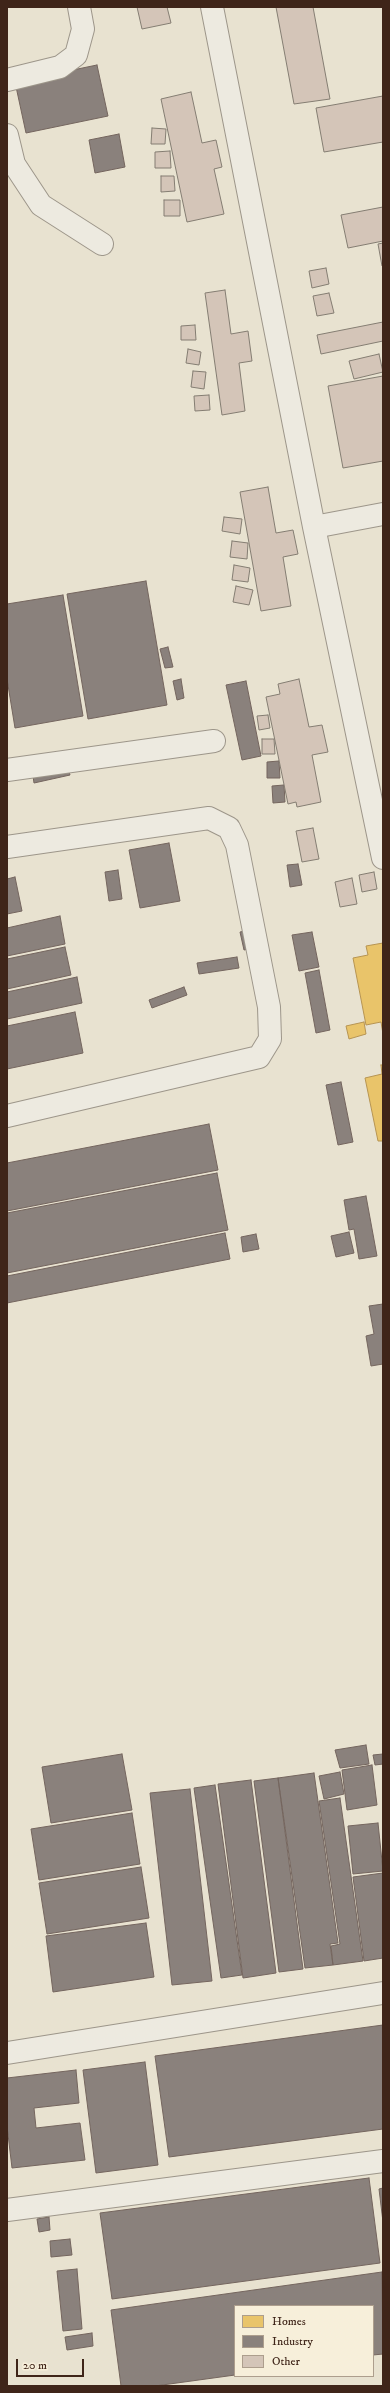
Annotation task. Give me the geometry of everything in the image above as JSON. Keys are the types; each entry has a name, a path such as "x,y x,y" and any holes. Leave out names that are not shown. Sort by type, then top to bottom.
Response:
{"lane":[{"path":"7,80 60,67 76,55 83,29 79,7"},
{"path":"212,7 314,527 383,858"},
{"path":"7,135 14,164 41,205 102,244"},
{"path":"314,527 383,514"},
{"path":"7,770 214,741"},
{"path":"7,847 209,818 229,828 237,845 269,1007 270,1038 259,1057 7,1116"},
{"path":"7,2053 383,1993"},
{"path":"7,2210 383,2161"}],"building: Homes":[{"path":"383,943 383,1034 381,1022 366,1025 353,958 368,955 366,946"},
{"path":"364,1022 366,1034 349,1039 346,1026"},
{"path":"381,1065 383,1065 383,1141 378,1141 365,1078 382,1074"}],"building: Industry":[{"path":"97,65 108,116 26,133 15,82"},
{"path":"119,134 125,167 95,173 89,140"},
{"path":"146,581 167,705 88,719 67,594"},
{"path":"63,595 83,716 15,728 7,679 7,604"},
{"path":"168,647 173,667 165,668 160,649"},
{"path":"181,679 184,698 177,700 173,681"},
{"path":"246,681 261,756 242,760 226,685"},
{"path":"279,761 280,778 267,778 267,762"},
{"path":"68,768 70,775 34,783 33,776"},
{"path":"284,785 285,802 273,803 272,786"},
{"path":"169,843 180,901 140,908 129,850"},
{"path":"298,864 302,885 290,887 287,865"},
{"path":"118,870 122,899 109,901 105,872"},
{"path":"15,877 22,911 7,914 7,879"},
{"path":"60,916 65,944 7,956 7,928"},
{"path":"250,930 254,948 244,950 240,932"},
{"path":"312,932 319,967 299,971 292,935"},
{"path":"65,947 71,975 7,989 7,959"},
{"path":"237,957 239,968 199,974 197,963"},
{"path":"319,970 330,1030 316,1033 305,973"},
{"path":"77,977 82,1003 7,1019 7,992"},
{"path":"184,987 187,995 152,1008 149,1000"},
{"path":"75,1012 83,1053 7,1069 7,1026"},
{"path":"341,1082 353,1142 338,1145 326,1085"},
{"path":"209,1124 218,1170 7,1211 7,1163"},
{"path":"217,1173 228,1230 7,1273 7,1213"},
{"path":"366,1196 377,1256 359,1259 354,1229 349,1230 344,1200"},
{"path":"349,1232 354,1253 336,1257 331,1236"},
{"path":"225,1233 230,1259 7,1303 7,1276"},
{"path":"256,1234 259,1249 243,1252 241,1237"},
{"path":"383,1304 383,1364 371,1366 366,1336 374,1334 369,1306"},
{"path":"366,1745 369,1764 340,1768 335,1750"},
{"path":"122,1754 132,1810 51,1823 42,1767"},
{"path":"383,1754 383,1764 375,1765 373,1755"},
{"path":"372,1765 377,1805 347,1810 342,1770"},
{"path":"340,1772 344,1794 324,1799 319,1776"},
{"path":"314,1773 338,1943 330,1944 333,1965 305,1968 278,1778"},
{"path":"278,1778 303,1969 279,1972 254,1781"},
{"path":"251,1780 276,1973 243,1978 218,1784"},
{"path":"215,1785 242,1975 221,1978 194,1788"},
{"path":"190,1789 212,1981 172,1985 150,1793"},
{"path":"340,1798 363,1961 333,1965 331,1946 340,1944 319,1801"},
{"path":"132,1813 140,1864 39,1880 31,1829"},
{"path":"378,1823 383,1871 353,1874 348,1826"},
{"path":"141,1867 149,1918 47,1934 39,1883"},
{"path":"383,1873 383,1958 364,1961 353,1877"},
{"path":"146,1923 154,1977 53,1992 46,1936"},
{"path":"383,2025 383,2129 169,2157 155,2056"},
{"path":"145,2062 158,2165 96,2173 83,2070"},
{"path":"76,2070 79,2103 34,2108 36,2128 80,2123 85,2160 12,2168 7,2126 7,2078"},
{"path":"369,2178 380,2263 112,2299 100,2213"},
{"path":"383,2188 383,2222 379,2189"},
{"path":"49,2217 50,2230 39,2232 37,2219"},
{"path":"70,2239 72,2255 51,2257 50,2241"},
{"path":"77,2269 82,2329 63,2331 57,2271"},
{"path":"382,2272 383,2354 374,2355 374,2305 234,2305 234,2375 155,2386 121,2386 111,2310"},
{"path":"92,2333 93,2346 67,2350 65,2337"}],"building: Other":[{"path":"137,7 167,7 171,23 142,29"},
{"path":"276,7 313,7 330,99 294,104"},
{"path":"191,92 202,143 216,140 222,167 214,169 224,214 187,222 161,99"},
{"path":"383,96 383,142 324,152 316,108"},
{"path":"152,128 166,129 165,144 151,144"},
{"path":"170,151 171,168 155,168 155,152"},
{"path":"161,176 174,176 175,191 161,192"},
{"path":"164,200 180,200 180,216 164,216"},
{"path":"383,207 383,241 348,248 341,215"},
{"path":"383,243 383,266 382,266 378,244"},
{"path":"326,268 329,284 312,288 309,271"},
{"path":"225,290 231,334 248,331 252,361 239,363 245,411 222,415 205,293"},
{"path":"329,293 334,313 317,316 313,296"},
{"path":"383,322 383,341 321,354 317,335"},
{"path":"195,325 196,340 181,340 181,326"},
{"path":"188,349 201,352 199,365 186,363"},
{"path":"379,354 383,372 354,379 349,361"},
{"path":"193,371 206,372 204,389 191,387"},
{"path":"383,376 383,461 343,468 328,386"},
{"path":"209,395 210,410 195,411 194,396"},
{"path":"268,487 276,533 293,530 298,554 283,557 291,606 261,611 240,492"},
{"path":"224,517 242,519 240,534 222,531"},
{"path":"232,541 248,543 247,559 230,557"},
{"path":"234,565 250,568 248,582 232,580"},
{"path":"236,586 253,590 249,605 233,602"},
{"path":"299,679 309,727 322,725 328,752 312,755 321,802 297,807 296,802 288,804 266,697 280,694 278,684"},
{"path":"268,715 270,728 259,730 257,716"},
{"path":"262,739 274,739 275,754 262,754"},
{"path":"313,828 319,859 302,862 296,831"},
{"path":"374,872 377,889 362,892 359,875"},
{"path":"352,878 357,904 340,907 335,882"}]}
